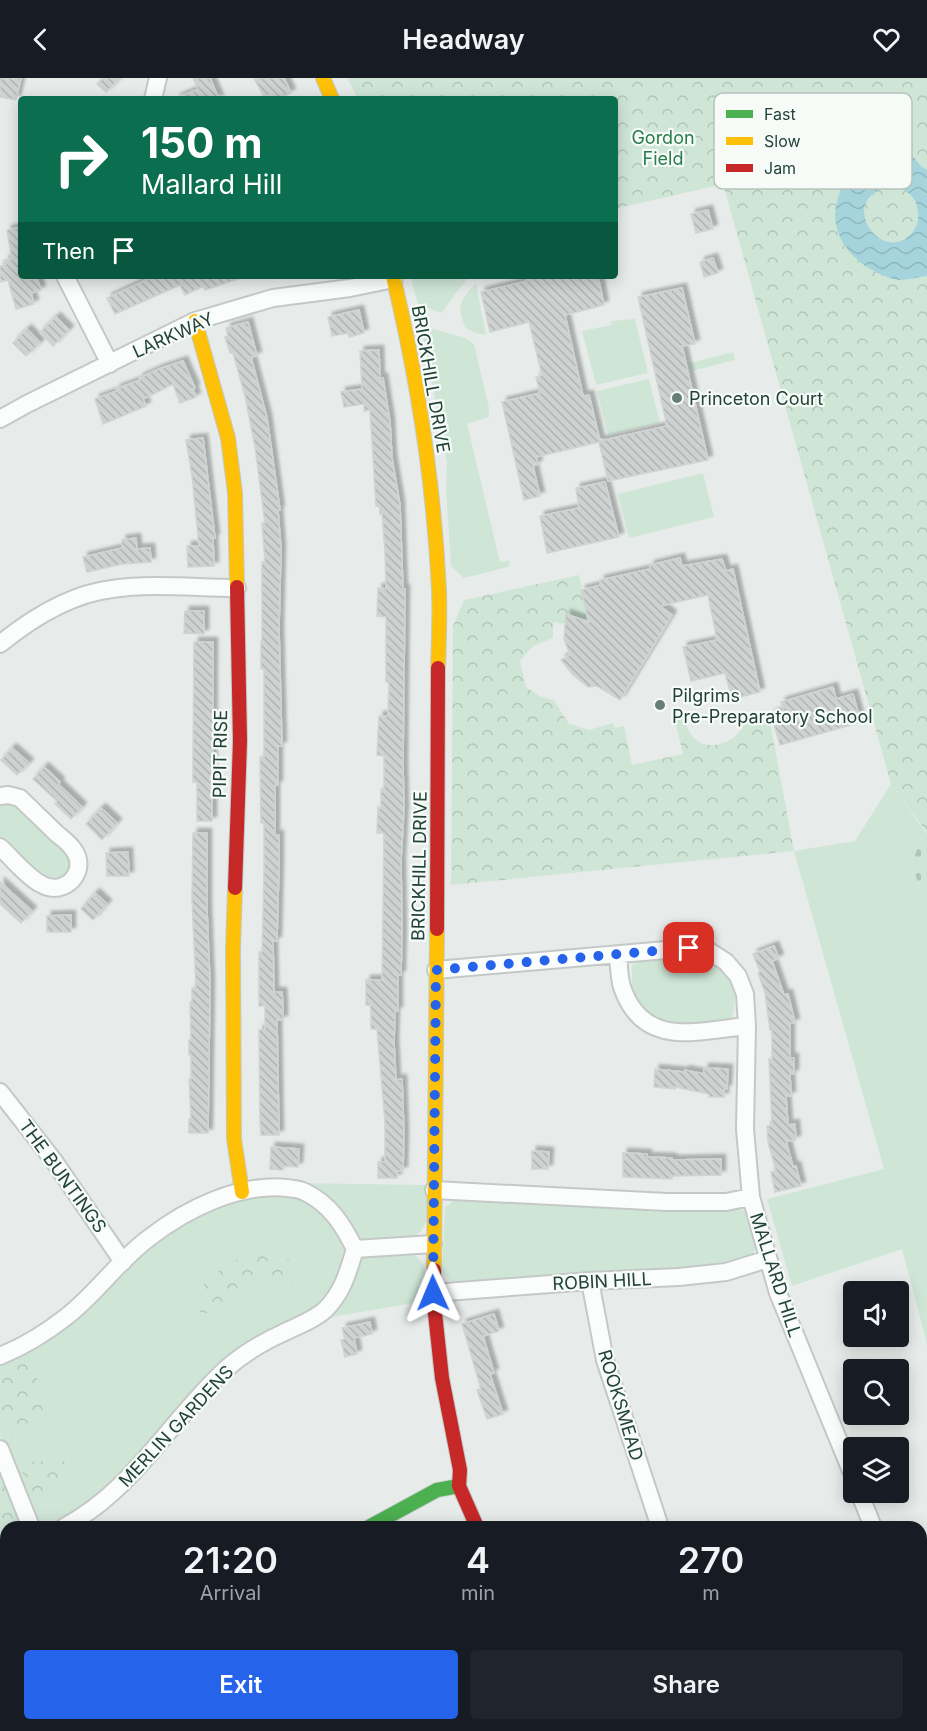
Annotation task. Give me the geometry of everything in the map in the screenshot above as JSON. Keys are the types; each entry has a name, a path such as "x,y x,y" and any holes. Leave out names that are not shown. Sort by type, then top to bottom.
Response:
{"street":[{"path":"154,96 158,78"},
{"path":"323,78 331,96"},
{"path":"67,279 110,364"},
{"name":"LARKWAY","path":"0,419 195,321 273,298 350,288 390,279"},
{"name":"BRICKHILL DRIVE","path":"394,279 405,326 428,460 439,590 433,1244 435,1331 460,1470 459,1486 474,1521"},
{"name":"PIPIT RISE","path":"195,321 228,438 235,493 240,741 233,948 234,1138 242,1192"},
{"path":"0,644 27,622 46,612 84,596 110,589 237,588"},
{"path":"0,796 20,798 74,849 79,862 77,872 70,882 61,888 51,888 40,884 0,847"},
{"name":"MALLARD HILL","path":"436,970 689,948 709,951 726,962 738,976 745,993 747,1026 745,1129 751,1197 778,1293 843,1451"},
{"path":"618,955 621,986 632,1010 647,1024 665,1032 692,1032 747,1026"},
{"name":"THE BUNTINGS","path":"0,1092 54,1161 123,1262"},
{"path":"0,1356 67,1316 147,1239 175,1220 212,1202 242,1192 274,1187 303,1190 324,1203 344,1227 355,1249 433,1244"},
{"path":"434,1190 667,1203 726,1202 751,1197"},
{"name":"MERLIN GARDENS","path":"75,1521 113,1493 228,1368 269,1340 312,1319 324,1310 340,1292 355,1249"},
{"name":"ROBIN HILL","path":"433,1293 679,1277 726,1272 768,1259"},
{"name":"ROOKSMEAD","path":"590,1281 605,1360 658,1521"},
{"path":"0,1449 29,1521"},
{"path":"380,1521 437,1490 459,1486"},
{"path":"863,1503 871,1521"}],"green space":[{"name":"Gordon Field","path":"347,78 927,78 927,833 891,784 724,189 912,189 912,93 714,93 714,186 618,208 618,96 356,96"},
{"path":"411,279 467,279 441,313 418,304"},
{"path":"476,283 486,335 466,328 460,309 463,299"},
{"path":"635,319 648,373 596,385 582,331 612,325 611,321"},
{"path":"434,329 465,338 474,344 489,408 489,417 467,424 500,562 509,560 510,564 508,567 464,578 451,566 446,491 447,463 422,330"},
{"path":"733,352 735,360 692,371 690,363"},
{"path":"649,379 660,423 608,435 597,391"},
{"path":"703,473 714,517 629,538 618,494"},
{"path":"579,575 587,611 585,620 566,614 565,624 553,622 553,638 533,646 520,661 526,687 539,696 554,700 568,723 589,730 613,723 615,728 624,726 632,765 683,754 674,717 683,715 694,738 703,744 710,745 733,738 742,727 744,720 769,716 794,851 451,885 453,626 464,600"},
{"path":"891,784 925,832 912,861 927,918 927,1344 902,1249 792,1286 767,1199 884,1169 794,851 855,841"},
{"path":"0,801 18,803 73,858 69,879 42,880 0,839"},
{"path":"925,832 927,833 927,918 912,861"},
{"path":"694,952 716,964 730,976 735,993 732,1019 713,1025 689,1028 657,1020 640,1007 635,998 632,965 646,957"},
{"path":"296,1183 427,1185 425,1224 422,1230 409,1239 361,1240"},
{"path":"273,1192 311,1200 338,1228 344,1247 344,1266 322,1307 278,1329 130,1469 64,1521 35,1521 0,1435 0,1363 154,1242 206,1211 241,1199"},
{"path":"460,1199 740,1207 752,1224 755,1238 754,1252 751,1258 716,1270 453,1284 442,1272 445,1208"},
{"path":"410,1252 421,1262 426,1273 426,1301 326,1318 362,1254"},
{"path":"254,1253 282,1256 299,1267 299,1277 292,1284 256,1275 229,1294 212,1313 202,1313 194,1306 198,1292 209,1279 231,1263"},
{"path":"20,1357 42,1385 43,1420 14,1440 0,1406 0,1373"},
{"path":"18,1461 72,1462 56,1485 33,1499"},
{"path":"0,1464 23,1521 0,1521"}],"water":[{"path":"912,155 927,170 927,276 906,280 890,278 874,271 852,255 840,237 837,227 835,218 841,189 885,189 876,192 866,202 864,214 868,226 876,236 887,242 900,241 912,233 918,217 915,200 901,189 912,189"}],"building":[{"path":"0,78 21,78 16,100 0,97"},
{"path":"103,78 120,78 106,92 97,84"},
{"path":"193,78 210,78 218,96 182,96 198,89"},
{"path":"254,78 284,78 291,93 284,96 271,96 270,94 263,96"},
{"path":"708,210 713,229 696,233 691,214"},
{"path":"18,228 18,279 37,279 41,290 31,293 34,304 16,309 8,280 0,282 0,266 6,265 5,260 12,259 7,230"},
{"path":"713,258 718,273 704,277 700,262"},
{"path":"148,279 238,279 205,290 203,286 185,295 180,285 115,314 107,298"},
{"path":"527,279 599,279 604,305 565,315 583,396 589,395 600,441 667,426 638,297 682,288 695,344 682,346 708,460 608,481 599,442 536,457 538,464 533,466 540,496 524,500 502,402 540,393 536,377 542,375 529,322 490,332 481,292 527,281"},
{"path":"359,310 364,333 349,337 348,333 332,336 328,317"},
{"path":"56,317 69,330 53,346 40,332"},
{"path":"248,322 257,356 251,357 267,418 280,510 278,510 281,549 279,629 282,746 278,746 278,785 275,785 275,836 279,835 279,863 277,941 273,941 274,992 282,992 283,1006 283,1020 277,1020 279,1135 261,1135 260,1122 259,1030 265,1030 265,1006 259,1006 259,952 262,952 264,874 260,757 264,757 264,669 261,669 261,641 262,562 265,562 262,523 265,523 255,447 245,396 233,353 230,353 225,337 228,336 226,328"},
{"path":"27,329 40,343 26,356 13,343"},
{"path":"379,350 380,378 383,378 390,422 392,458 400,505 403,589 405,589 401,975 398,975 398,1011 395,1011 394,1043 396,1080 402,1079 404,1135 403,1171 397,1171 397,1178 378,1178 378,1162 385,1162 385,1122 377,1029 371,1029 370,1005 366,1005 366,980 382,980 384,833 377,833 378,807 381,808 381,789 384,789 384,756 377,755 379,716 388,716 389,682 386,682 386,617 377,616 378,588 386,589 385,552 382,513 380,514 379,505 376,506 370,410 364,411 364,404 344,407 341,392 362,389 360,351"},
{"path":"183,361 195,388 193,389 196,397 180,403 173,384 143,399 146,406 103,424 95,399 117,391 116,389 140,380 139,378 159,369"},
{"path":"203,438 215,538 213,538 214,566 188,567 187,546 199,546 186,440"},
{"path":"605,482 619,537 547,553 540,516 579,508 576,488"},
{"path":"136,538 137,549 150,548 151,562 122,564 87,572 83,557 122,548 122,540"},
{"path":"680,558 682,566 722,559 726,571 733,569 760,692 732,699 725,673 691,681 683,647 717,640 708,595 660,606 672,615 620,700 597,686 588,687 572,674 561,660 570,655 564,639 566,614 589,622 581,590 601,585 600,580 650,569 650,565"},
{"path":"185,611 204,611 204,634 184,633"},
{"path":"194,642 213,642 212,821 197,821 197,782 193,782"},
{"path":"833,687 836,699 853,694 859,716 856,716 858,723 780,745 771,714 784,711 781,702"},
{"path":"12,748 29,763 17,775 1,760"},
{"path":"44,767 82,807 71,819 55,804 57,801 33,779"},
{"path":"101,808 117,823 102,840 86,824"},
{"path":"193,833 207,833 210,984 208,1133 189,1133 189,1119 191,1119 190,1002 192,1002 192,988 196,988 192,899"},
{"path":"128,852 129,876 107,876 106,853"},
{"path":"0,882 32,911 21,923 0,904"},
{"path":"95,893 107,904 93,920 81,909"},
{"path":"71,915 71,932 47,932 47,916"},
{"path":"774,946 779,958 772,961 784,995 788,994 795,1023 790,1023 790,1058 794,1058 794,1074 790,1074 791,1096 786,1096 788,1125 795,1124 796,1140 786,1141 801,1186 775,1192 771,1172 776,1171 768,1142 767,1126 772,1126 769,1059 772,1059 772,1030 770,1030 765,993 758,973 760,972 753,954"},
{"path":"704,1068 728,1069 727,1089 724,1089 724,1097 709,1097 709,1094 675,1087 675,1089 654,1087 655,1069 684,1072 685,1070 704,1074"},
{"path":"271,1147 299,1149 298,1167 284,1166 283,1170 270,1169"},
{"path":"532,1151 549,1152 548,1169 532,1169"},
{"path":"623,1153 647,1154 647,1157 672,1158 672,1160 721,1159 721,1175 672,1176 672,1179 623,1177"},
{"path":"494,1314 499,1331 483,1336 494,1373 490,1374 503,1414 487,1419 477,1390 481,1389 462,1324"},
{"path":"370,1322 372,1334 354,1338 357,1354 345,1357 341,1340 345,1339 342,1328"}],"traffic: fast":[{"path":"380,1521 437,1490 459,1486"}],"traffic: slow":[{"path":"323,78 331,96"},
{"path":"394,279 410,353 429,472 439,590 438,668"},
{"path":"195,321 228,438 235,493 237,587"},
{"path":"235,888 234,1139 242,1192"},
{"path":"434,1270 437,929"}],"traffic: jam":[{"path":"235,888 240,741 237,587"},
{"path":"437,929 438,668"},
{"path":"434,1270 434,1304 442,1378 460,1470 459,1486 474,1521"}],"place":[{"name":"Princeton Court","path":"677,398"},
{"name":"Pilgrims Pre-Preparatory School","path":"660,705"}],"route":[{"path":"433,1293 436,970 689,948"}]}
